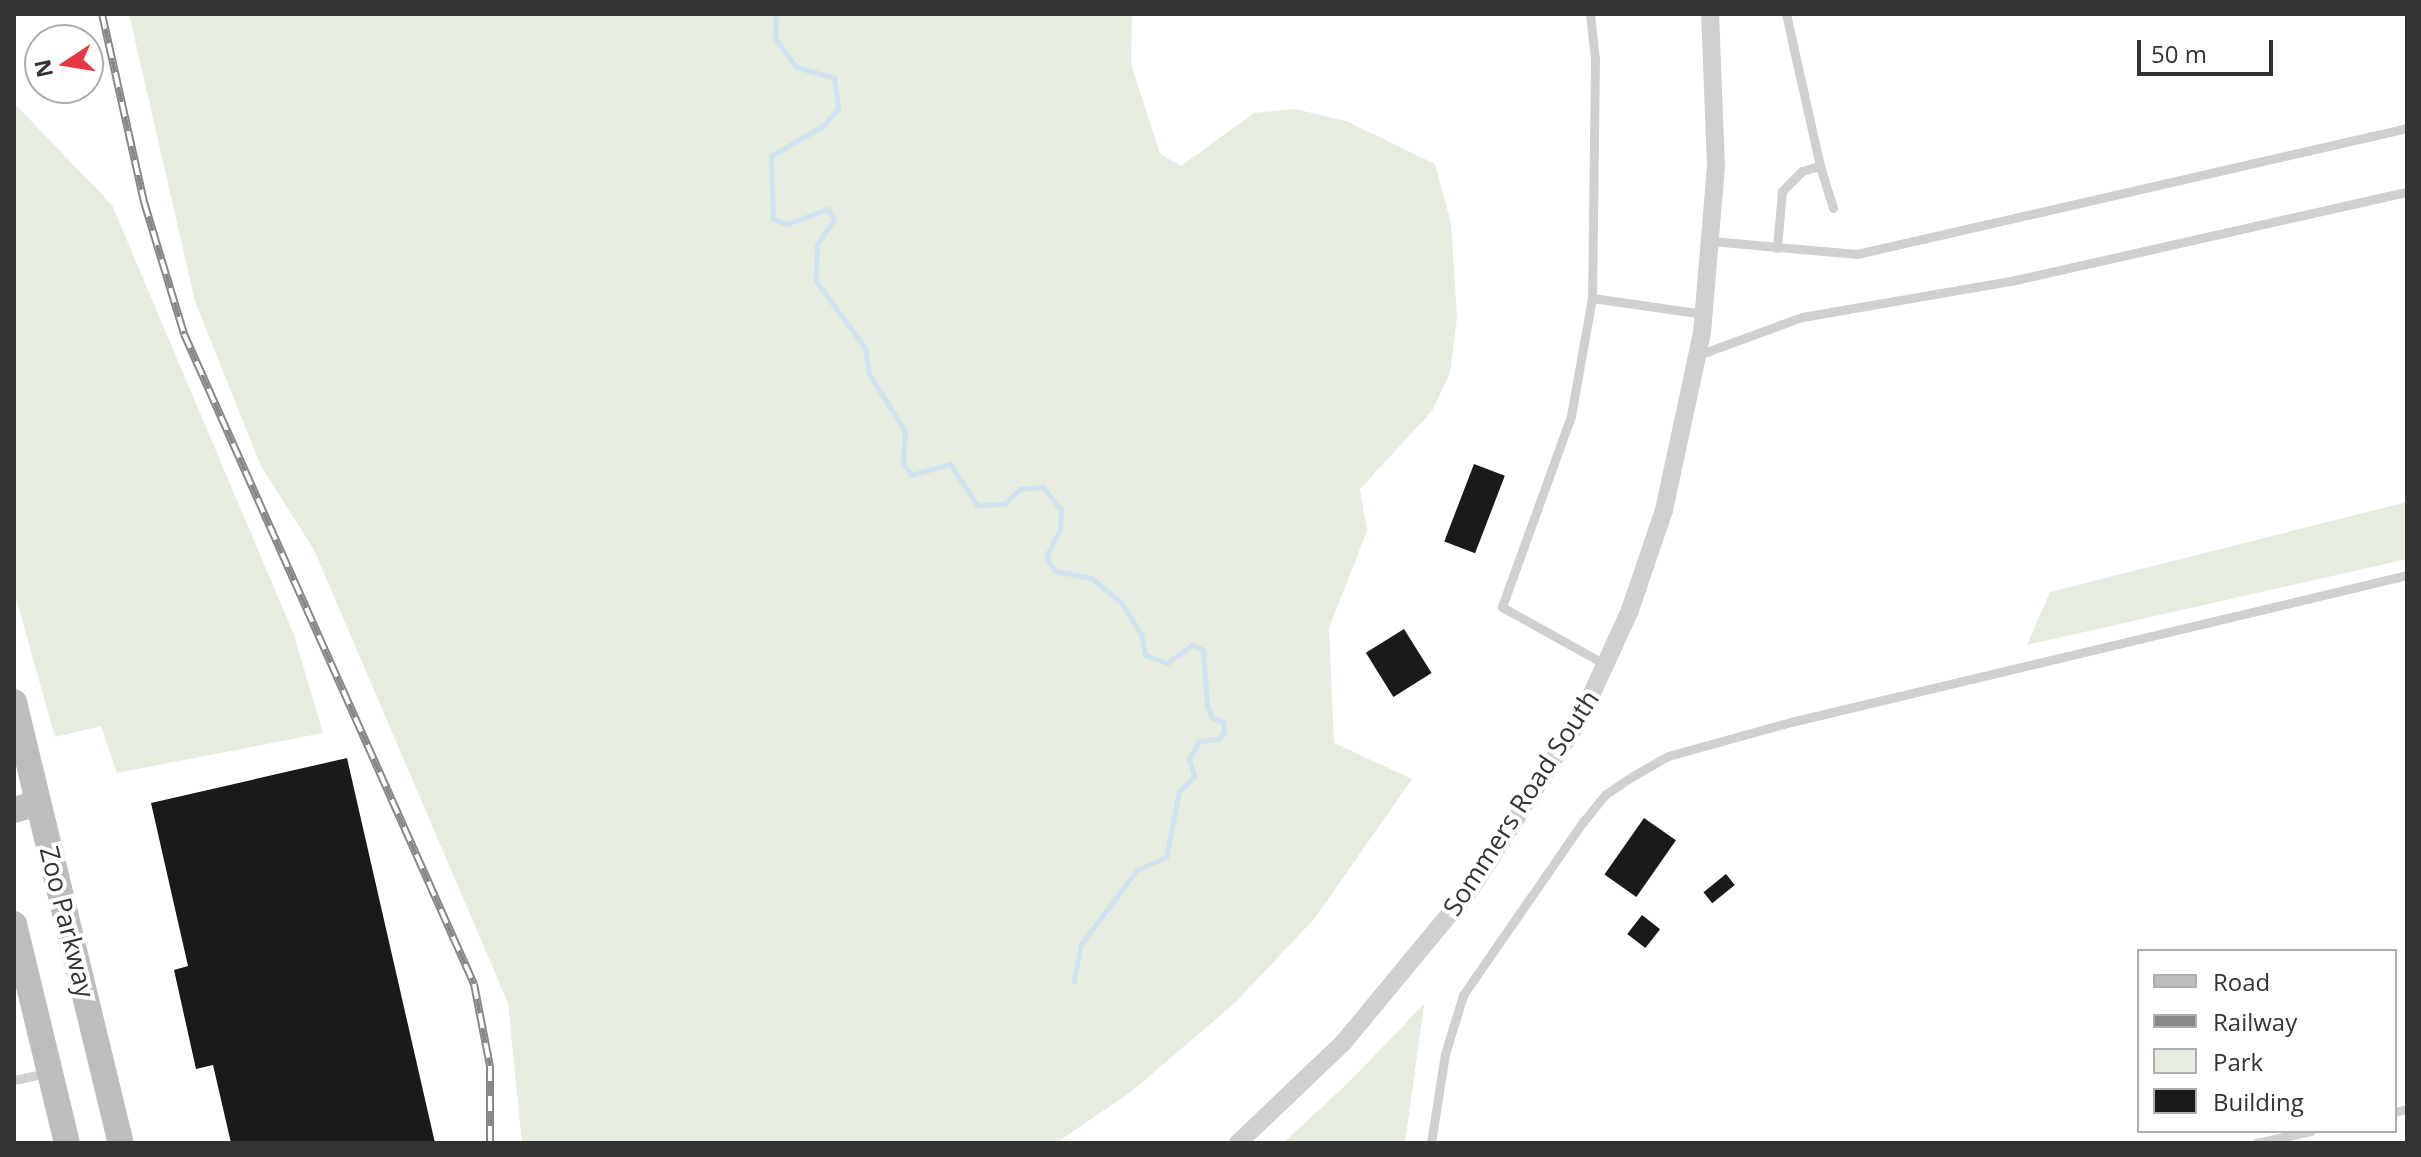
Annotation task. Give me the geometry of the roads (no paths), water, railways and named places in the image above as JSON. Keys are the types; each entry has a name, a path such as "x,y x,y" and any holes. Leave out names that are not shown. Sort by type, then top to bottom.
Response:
{"main road":[{"name":"Zoo Parkway","path":"14,702 26,807 121,1143"},
{"name":"Zoo Parkway","path":"14,924 67,1143"}],"street":[{"name":"Sommers Road South","path":"1238,1143 1343,1043 1473,886 1582,715 1606,665 1664,510 1698,355 1716,167 1710,14"}],"lane":[{"path":"1590,14 1595,59 1592,298 1571,416 1502,607 1606,665"},
{"path":"1786,14 1820,166 1833,208"},
{"path":"1711,241 1857,254 2407,128"},
{"path":"1777,248 1782,191 1802,171 1820,166"},
{"path":"1698,355 1802,317 2011,281 2407,192"},
{"path":"1592,298 1704,314"},
{"path":"1431,1143 1448,1041 1463,995 1583,822 1606,794 1633,776 1668,756 1791,722 2407,575"},
{"path":"14,1080 50,1072"},
{"path":"2256,1143 2302,1133"}],"waterway":[{"path":"776,14 775,38 796,67 834,78 838,108 824,125 771,156 773,219 787,224 828,209 834,220 817,244 816,281 865,348 869,374 905,431 903,462 911,475 950,464 977,505 1004,504 1020,489 1043,487 1061,510 1060,529 1046,557 1055,571 1091,578 1121,602 1141,634 1145,655 1167,663 1192,645 1203,650 1207,706 1212,718 1223,722 1224,732 1219,739 1199,741 1189,758 1194,777 1179,791 1166,857 1137,870 1081,944 1074,981"}],"railway":[{"path":"102,14 144,202 184,334 474,984 490,1066 490,1143"}]}
